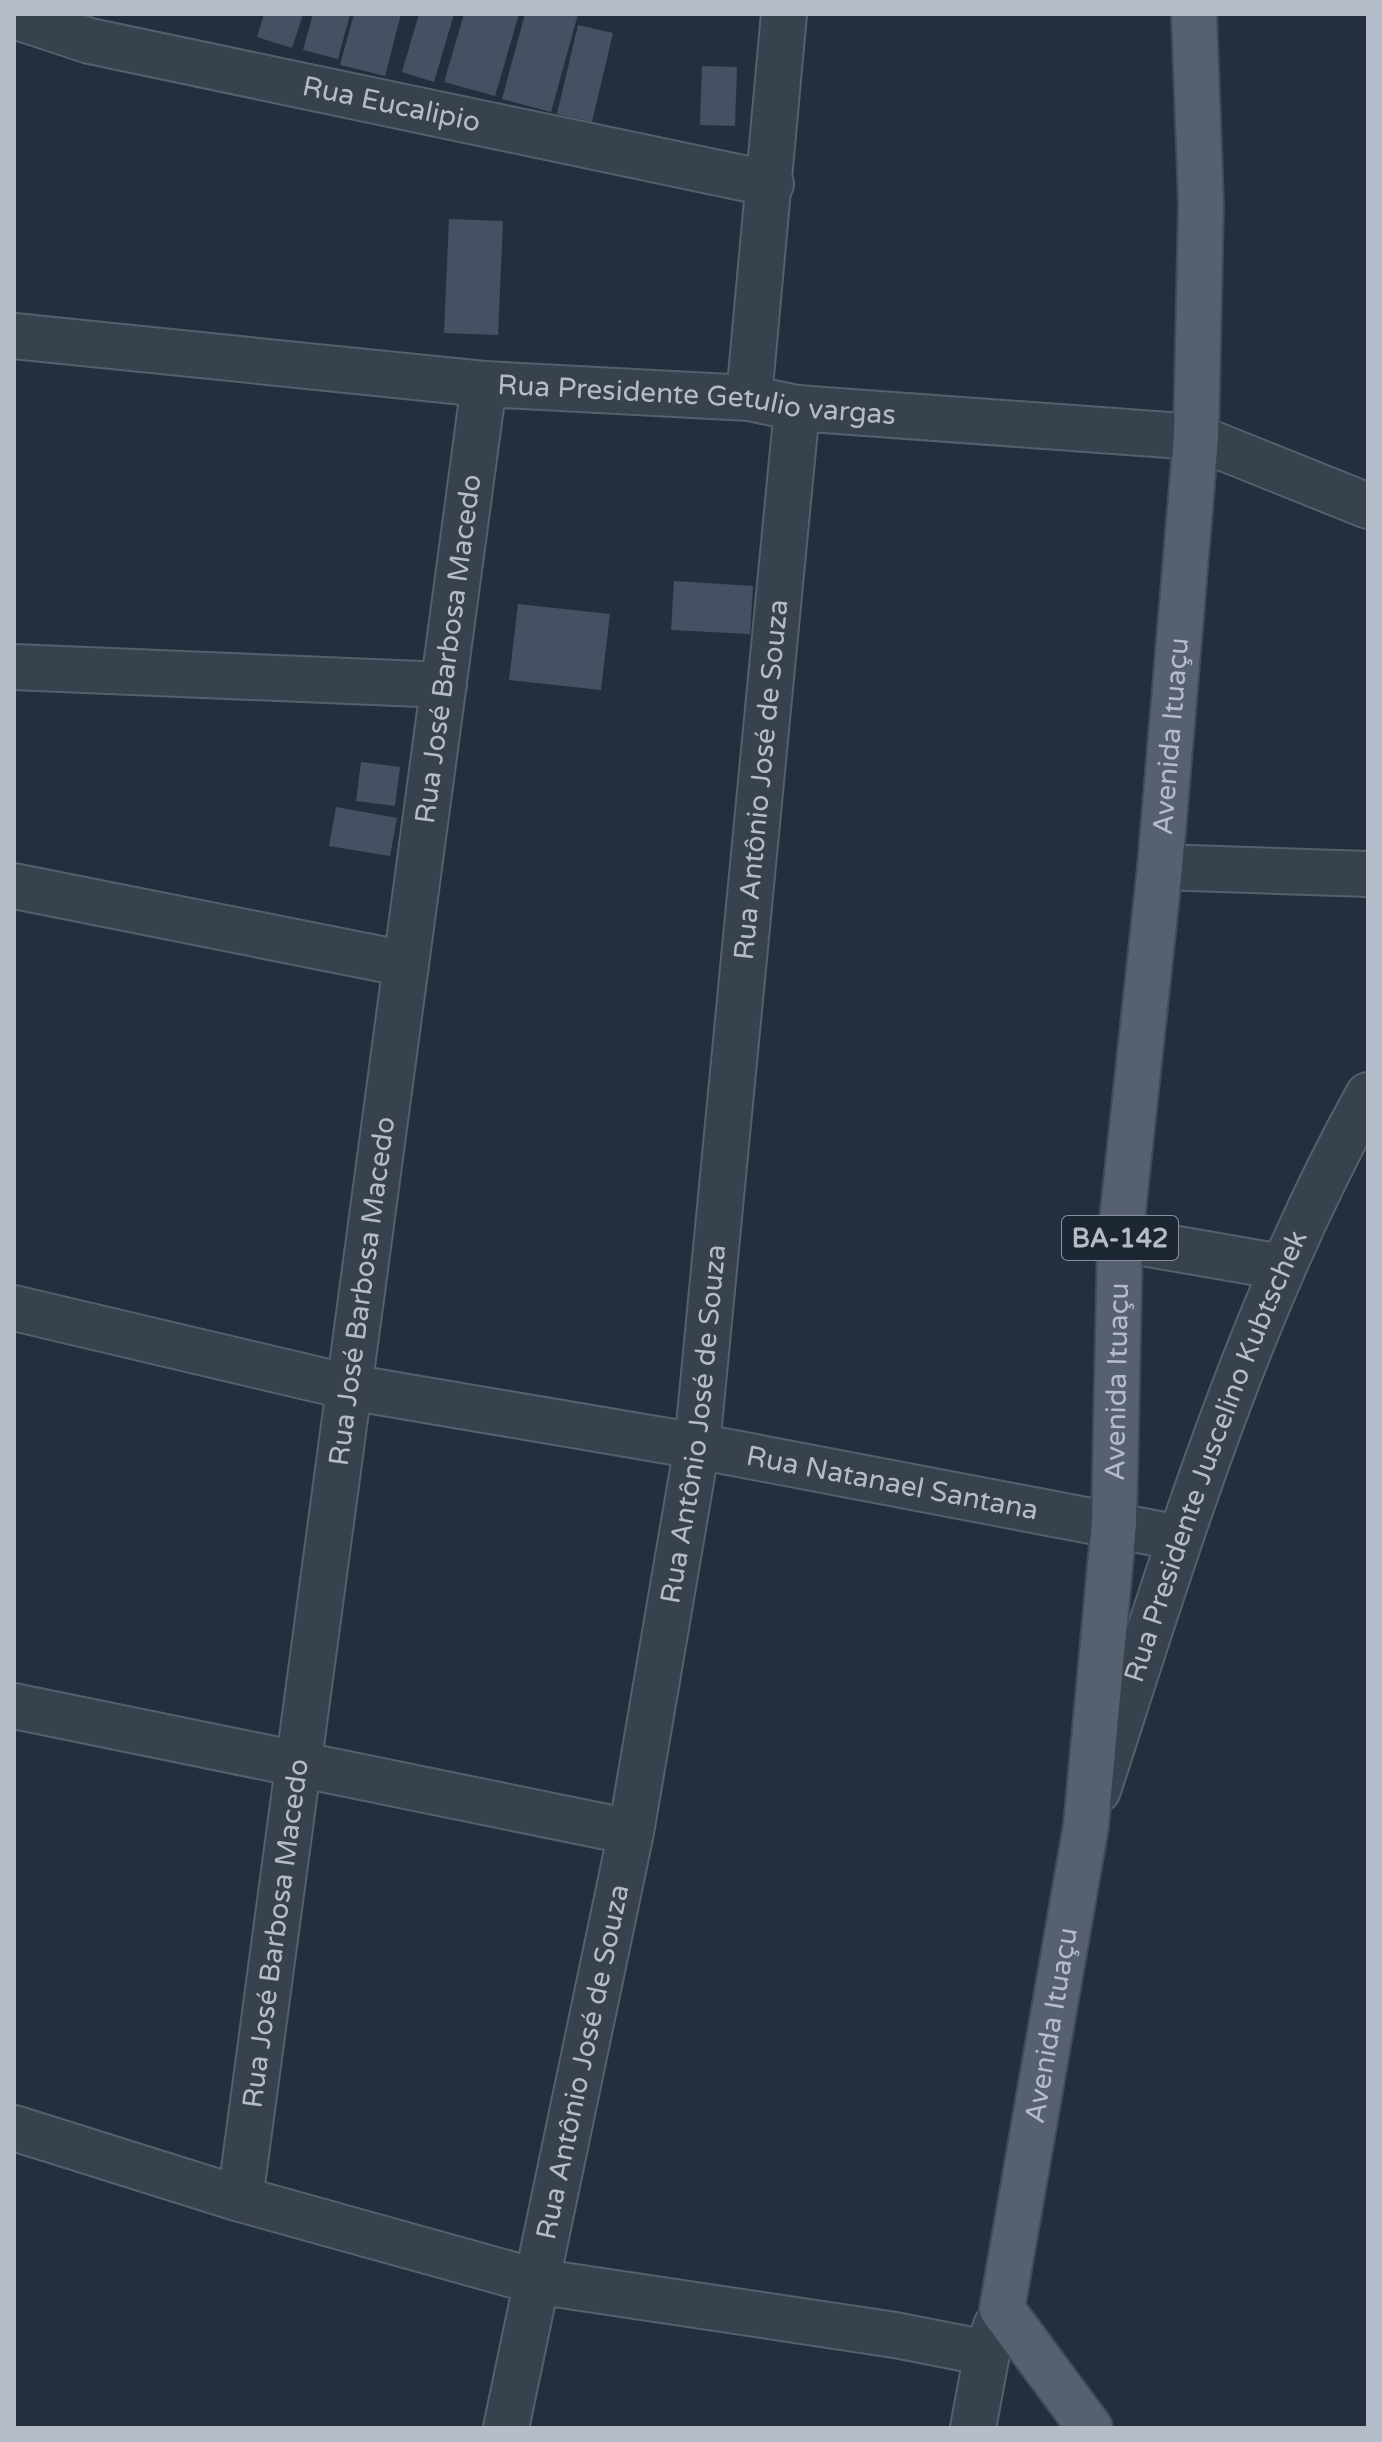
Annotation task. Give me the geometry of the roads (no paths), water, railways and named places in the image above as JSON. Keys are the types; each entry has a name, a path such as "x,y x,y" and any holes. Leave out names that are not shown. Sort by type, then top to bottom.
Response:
{"main road":[{"name":"Avenida Ituaçu","path":"1002,2309 1086,1826 1114,1523 1120,1239 1160,867 1196,437 1201,203 1194,14"},
{"path":"1002,2309 1090,2428"}],"street":[{"path":"749,398 771,184 784,14"},
{"name":"Rua Eucalipio","path":"14,16 90,41 771,184"},
{"name":"Rua Presidente Getulio vargas","path":"14,336 484,384 749,398 797,408 1196,437 1368,506"},
{"name":"Rua José Barbosa Macedo","path":"240,2199 484,384"},
{"name":"Rua Antônio José de Souza","path":"506,2428 631,1832 697,1446 797,408"},
{"path":"14,667 444,685"},
{"path":"1160,867 1368,874"},
{"path":"14,886 406,964"},
{"name":"Rua Presidente Juscelino Kubtschek","path":"1086,1826 1180,1538 1281,1267 1368,1095"},
{"path":"1120,1239 1281,1267"},
{"name":"Rua Natanael Santana","path":"14,1308 349,1387 697,1446 1180,1538"},
{"path":"14,1706 631,1832"},
{"path":"14,2128 240,2199 535,2281 895,2335 987,2353"},
{"path":"973,2428 987,2353 1002,2309"}]}
